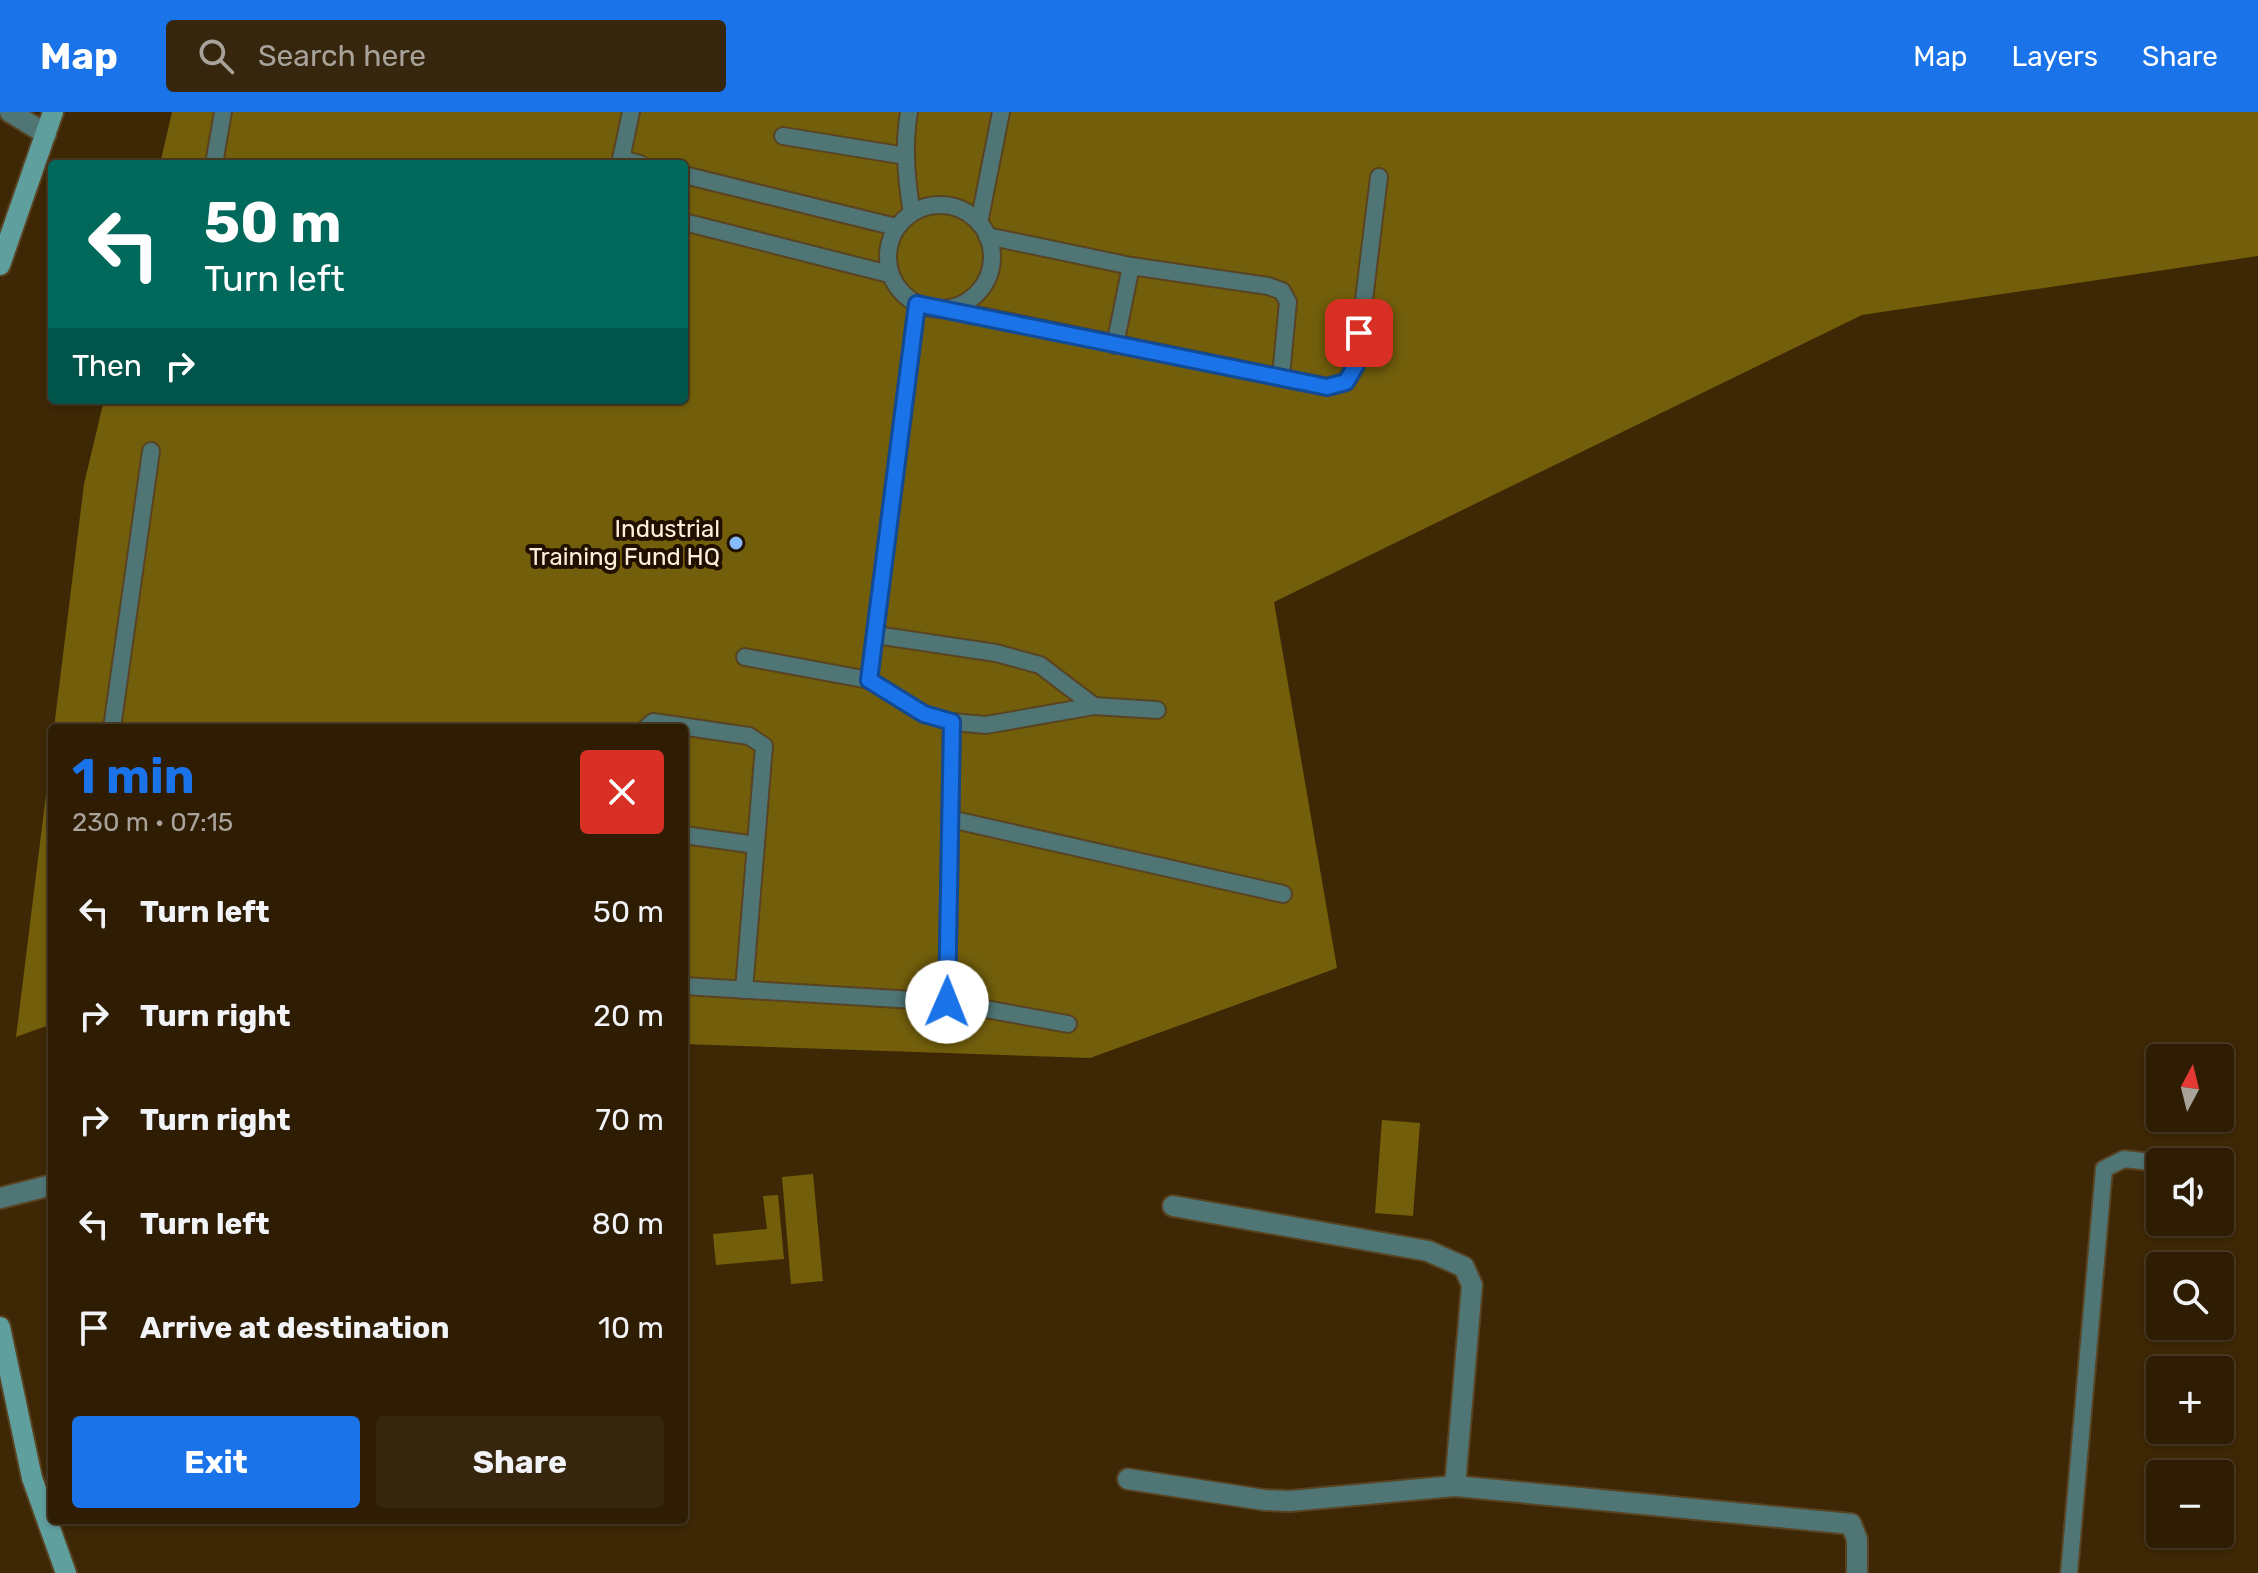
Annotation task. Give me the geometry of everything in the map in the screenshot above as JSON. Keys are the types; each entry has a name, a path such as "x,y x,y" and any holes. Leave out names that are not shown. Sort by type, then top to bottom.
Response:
{"main road":[{"path":"0,265 53,112"},
{"path":"0,1327 32,1478 48,1523"},
{"path":"48,1524 66,1573"}],"street":[{"path":"10,112 46,134"},
{"path":"0,1198 48,1186"},
{"path":"1173,1206 1428,1251 1464,1267 1472,1285 1455,1486"},
{"path":"1128,1479 1264,1500 1290,1501 1455,1486 1851,1524 1857,1539 1857,1573"}],"lane":[{"path":"215,160 223,112"},
{"path":"620,160 631,112"},
{"path":"909,112 906,181 912,213"},
{"path":"983,230 1001,112"},
{"path":"783,136 906,156"},
{"path":"688,176 896,227"},
{"path":"947,309 962,304 985,283 991,268 992,252 983,230 959,209 935,205 912,213 896,227 888,250 889,274 900,291 917,304 1327,387 1346,382 1356,365 1379,177"},
{"path":"688,223 889,274"},
{"path":"983,230 1131,266 1268,286 1282,291 1288,302 1281,376"},
{"path":"1115,345 1131,266"},
{"path":"869,680 917,304"},
{"path":"113,724 151,451"},
{"path":"876,635 996,653 1040,665 1094,706"},
{"path":"745,657 869,680 924,714 952,722 986,725 1094,706 1157,710"},
{"path":"947,1002 952,722"},
{"path":"688,727 749,736 764,746 744,990"},
{"path":"950,819 1283,894"},
{"path":"688,836 756,845"},
{"path":"688,986 947,1002 1068,1024"},
{"path":"2069,1573 2104,1169 2124,1159 2146,1161"}],"building":[{"name":"Industrial Training Fund HQ","path":"172,112 2258,112 2258,256 1862,315 1274,602 1337,968 1090,1058 688,1044 688,724 54,724 84,484 103,404 688,404 688,160 161,160"},
{"path":"48,778 48,1025 16,1037"},
{"path":"1382,1120 1420,1123 1413,1216 1375,1213"},
{"path":"813,1174 823,1281 791,1284 782,1177"},
{"path":"778,1195 784,1259 716,1265 713,1234 767,1229 763,1196"}],"place":[{"name":"Industrial Training Fund HQ","path":"736,543"}],"route":[{"path":"947,1002 952,722 924,714 869,680 917,304 1327,387 1346,382 1356,365 1359,333"}]}
